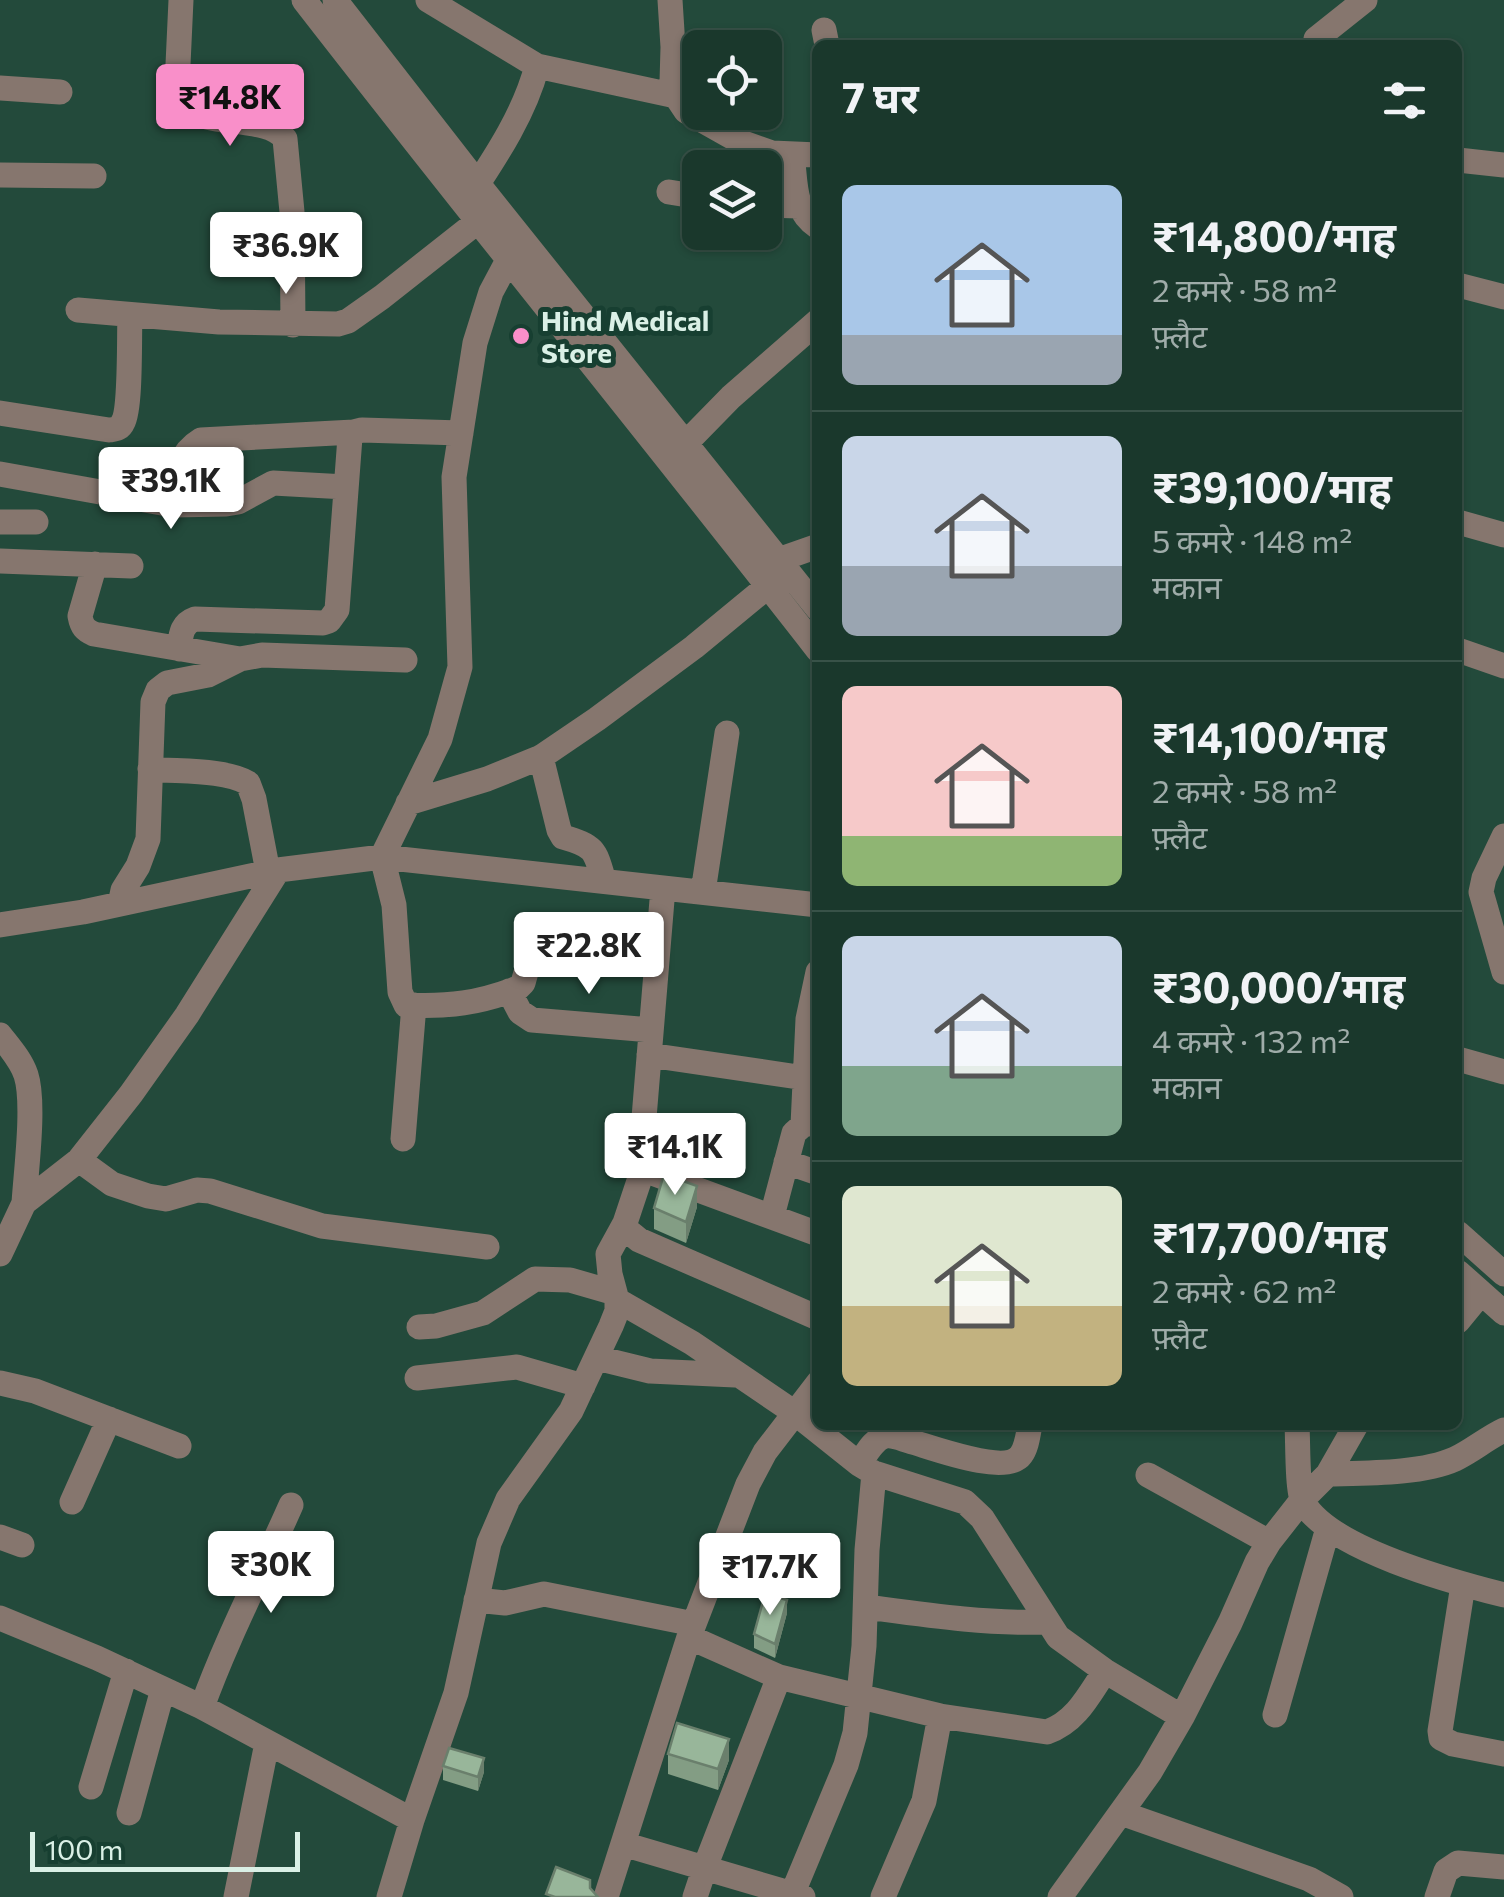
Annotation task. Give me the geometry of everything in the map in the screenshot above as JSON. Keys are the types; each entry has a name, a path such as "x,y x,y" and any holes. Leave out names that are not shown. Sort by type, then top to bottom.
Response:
{"street":[{"path":"180,0 177,96 181,104 187,110 221,120 273,128 286,139 292,212 293,324"},
{"path":"304,0 473,203 686,443 812,602"},
{"path":"335,0 508,260 812,642"},
{"path":"428,0 537,66 676,96"},
{"path":"670,0 672,82 676,96 686,110 742,142 772,153 805,154 799,206 812,222"},
{"path":"1316,39 1365,0"},
{"path":"78,310 219,322 348,321 382,297 473,203 530,92 537,66"},
{"path":"0,88 60,92"},
{"path":"1462,160 1504,165"},
{"path":"0,175 94,176"},
{"path":"669,192 682,194"},
{"path":"782,205 799,206"},
{"path":"508,260 491,292 475,342 454,477 460,667 440,738 382,857 394,904 400,992 406,1005 471,1003 509,991 523,983 530,958"},
{"path":"1462,285 1504,296"},
{"path":"0,413 109,430 118,428 123,423 127,402 130,314"},
{"path":"686,443 730,397 812,326"},
{"path":"173,505 182,456 200,440 354,432 461,432"},
{"path":"179,649 182,628 195,619 329,621 337,610 350,437 354,432"},
{"path":"0,474 173,505 238,502 274,484 346,487"},
{"path":"0,522 36,522"},
{"path":"1462,523 1504,535"},
{"path":"778,560 812,548"},
{"path":"0,561 132,566"},
{"path":"95,564 80,616 86,631 94,634 240,659 262,655 405,660"},
{"path":"408,803 487,779 541,757 694,648 768,586"},
{"path":"1462,651 1504,666"},
{"path":"120,904 148,839 153,702 158,690 178,680 216,673 240,659"},
{"path":"703,892 727,733"},
{"path":"541,757 559,830 563,837 592,848 604,881"},
{"path":"24,1203 79,1160 131,1094 187,1015 273,871 248,782 225,776 150,770"},
{"path":"1504,836 1481,892 1504,972"},
{"path":"0,925 273,871 382,857 812,904"},
{"path":"663,888 642,1142 646,1160 655,1174 812,1232"},
{"path":"509,991 520,1012 532,1020 651,1042 805,1078"},
{"path":"772,1216 794,1133 810,1124 805,1078 812,1000"},
{"path":"403,1140 414,1006"},
{"path":"0,1035 15,1053 30,1097 24,1203 0,1254"},
{"path":"1462,1060 1504,1072"},
{"path":"79,1160 112,1184 148,1196 166,1199 197,1190 210,1191 322,1226 486,1246"},
{"path":"389,1897 456,1693 489,1543 508,1499 571,1412 617,1311 608,1254 625,1222 646,1160"},
{"path":"786,1162 812,1171"},
{"path":"625,1222 628,1231 639,1240 812,1315"},
{"path":"1462,1237 1504,1274"},
{"path":"1462,1275 1504,1313"},
{"path":"419,1327 484,1313 534,1279 570,1280 616,1297 692,1343 812,1427"},
{"path":"1462,1315 1481,1292"},
{"path":"597,1358 650,1371 737,1375"},
{"path":"417,1378 517,1367 584,1386"},
{"path":"0,1383 35,1391 179,1446"},
{"path":"606,1897 692,1630 748,1484 765,1452 812,1390"},
{"path":"72,1502 109,1420"},
{"path":"816,1430 866,1469 966,1502 982,1518 1058,1637 1104,1671 1182,1717"},
{"path":"624,1844 796,1896 855,1733 866,1607 866,1469 877,1440 890,1436 1006,1464 1015,1461 1024,1450 1029,1430"},
{"path":"1297,1430 1302,1500 1328,1528 1400,1564 1504,1595"},
{"path":"1069,1894 1182,1717 1269,1542 1328,1474 1353,1430"},
{"path":"1328,1474 1432,1466 1457,1458 1504,1430"},
{"path":"1148,1474 1269,1542"},
{"path":"202,1707 223,1650 291,1505"},
{"path":"1275,1716 1328,1528"},
{"path":"1462,1585 1441,1738 1504,1754"},
{"path":"476,1600 505,1604 544,1594 692,1630 780,1677 940,1716 1047,1732 1076,1714 1104,1671"},
{"path":"866,1607 954,1619 1046,1622"},
{"path":"0,1618 202,1707 412,1820"},
{"path":"91,1787 126,1672"},
{"path":"695,1897 780,1677"},
{"path":"130,1813 163,1689"},
{"path":"883,1897 924,1801 940,1716"},
{"path":"236,1897 267,1743"},
{"path":"1121,1813 1309,1880 1341,1897"},
{"path":"1437,1897 1446,1872 1458,1863 1504,1867"}],"building":[{"path":"664,1174 697,1186 686,1222 654,1208"},
{"path":"765,1594 787,1600 775,1644 754,1634"},
{"path":"677,1723 729,1739 718,1769 668,1754"},
{"path":"449,1748 484,1758 478,1777 443,1766"},
{"path":"556,1867 590,1880 590,1888 598,1897 546,1894"}],"place":[{"name":"Hind Medical Store","path":"521,336"}]}
